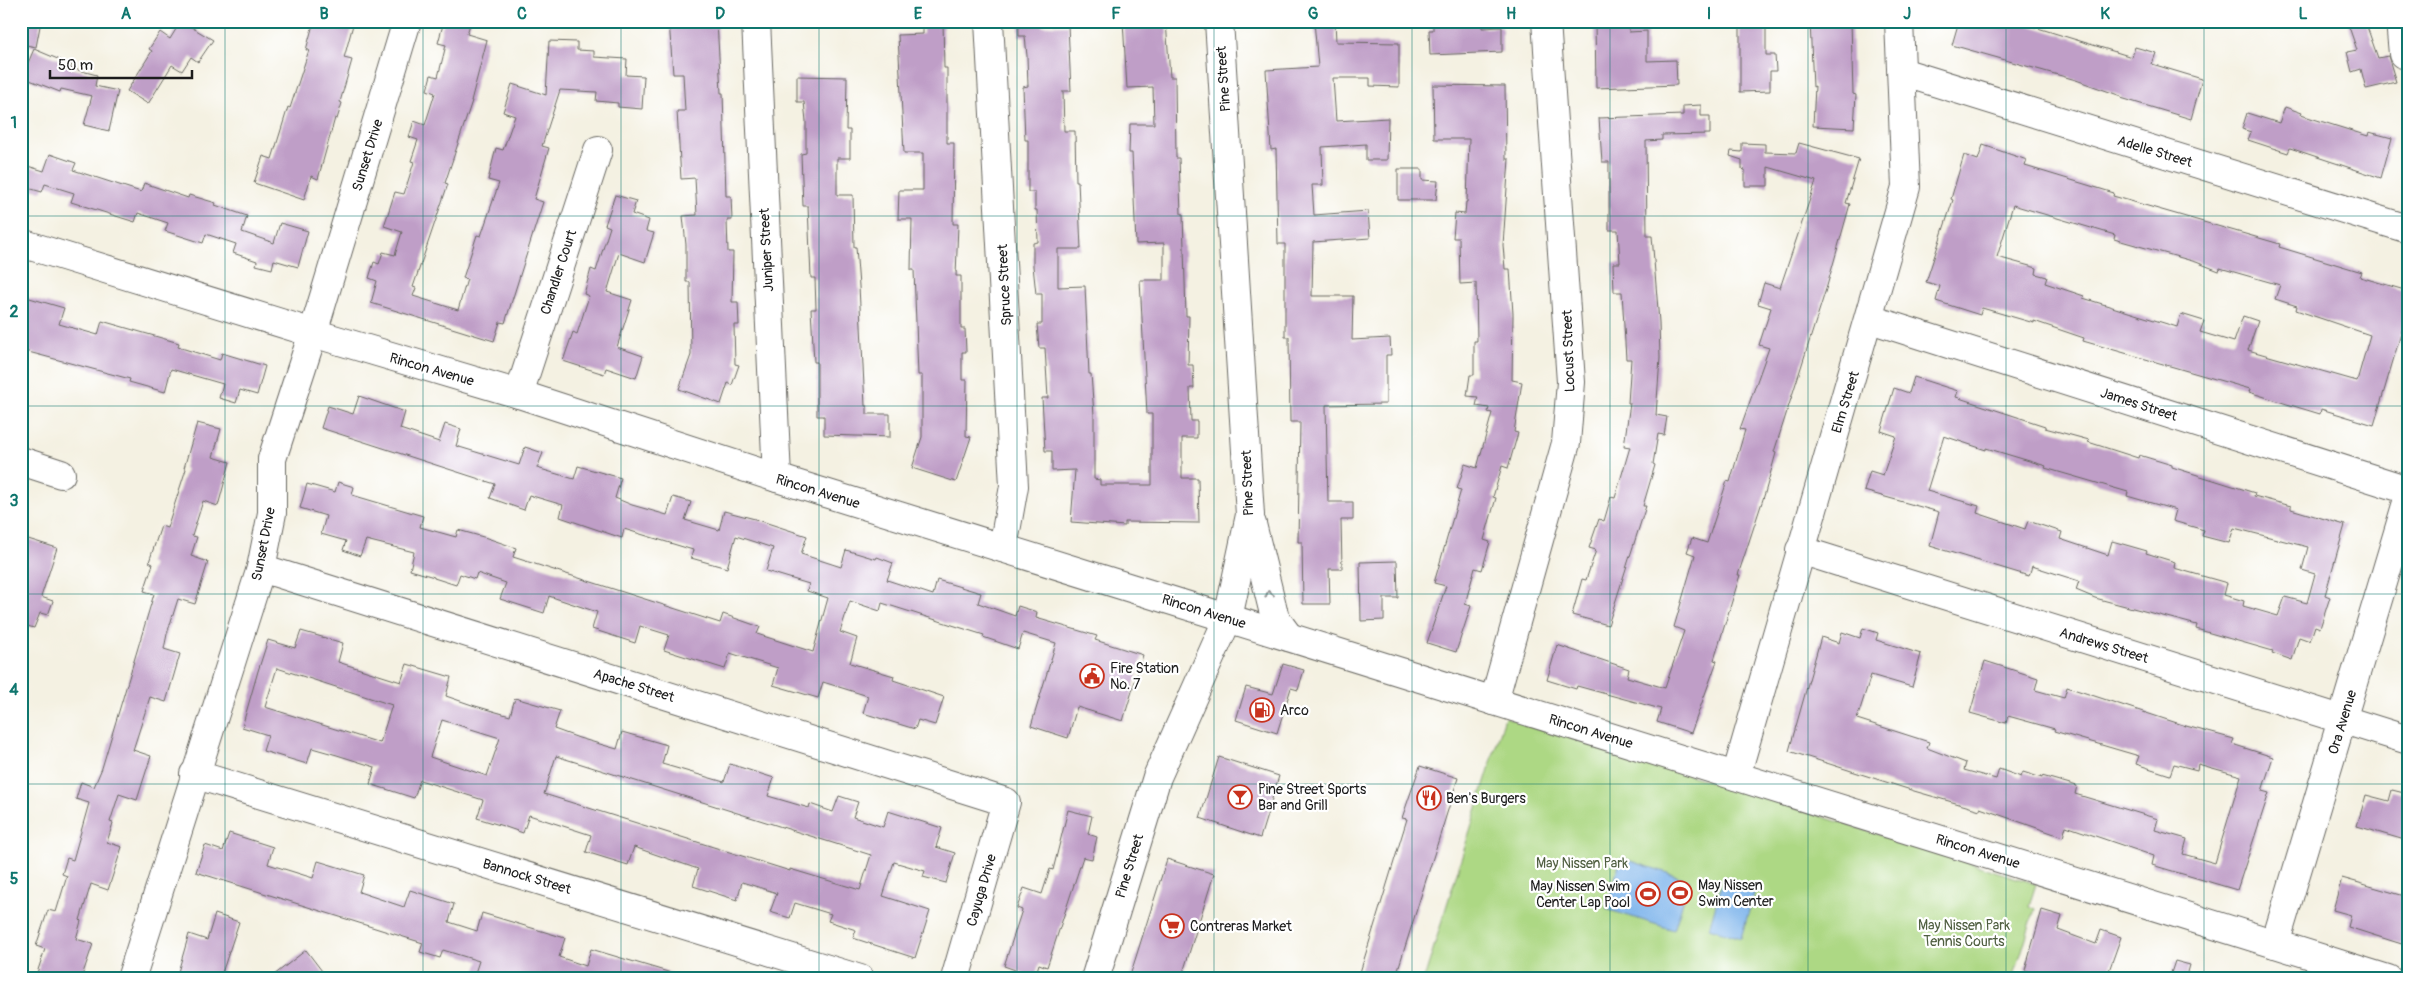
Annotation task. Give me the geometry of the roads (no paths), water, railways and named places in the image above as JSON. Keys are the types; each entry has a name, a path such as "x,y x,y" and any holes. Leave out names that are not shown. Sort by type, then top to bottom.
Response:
{"street":[{"name":"Sunset Drive","path":"131,979 194,774 261,568 272,513 272,460 313,334 407,21"},
{"name":"Juniper Street","path":"756,21 777,478"},
{"name":"Spruce Street","path":"989,21 1014,486 1002,548"},
{"name":"Pine Street","path":"1095,979 1156,777 1228,618 1250,515 1219,21"},
{"name":"Locust Street","path":"1494,701 1566,443 1571,382 1546,21"},
{"name":"Elm Street","path":"1736,776 1800,550 1870,319 1906,187 1899,21"},
{"path":"2400,21 2402,54"},
{"name":"Adelle Street","path":"1902,72 2408,229"},
{"name":"Chandler Court","path":"519,394 598,150"},
{"name":"Rincon Avenue","path":"21,243 313,334 519,394 777,478 2388,979"},
{"name":"James Street","path":"1870,319 2408,490"},
{"path":"21,462 61,474"},
{"name":"Ora Avenue","path":"2275,944 2408,499"},
{"path":"1250,515 1274,618 1289,637"},
{"name":"Andrews Street","path":"1800,550 2408,740"},
{"name":"Apache Street","path":"261,568 1006,802"},
{"name":"Bannock Street","path":"194,774 860,979"},
{"name":"Cayuga Drive","path":"956,979 1006,802"}],"water":[{"name":"May Nissen Swim Center Lap Pool","path":"1621,858 1690,880 1674,930 1606,909"},
{"path":"1724,877 1756,887 1741,938 1709,928"}],"place":[{"name":"Fire Station No. 7","path":"1092,676"},
{"name":"Arco","path":"1262,710"},
{"name":"Pine Street Sports Bar and Grill","path":"1240,797"},
{"name":"Ben's Burgers","path":"1429,798"},
{"name":"May Nissen Swim Center","path":"1680,893"},
{"name":"May Nissen Swim Center Lap Pool","path":"1648,894"},
{"name":"Contreras Market","path":"1172,926"}],"park label":[{"name":"May Nissen Park","path":"1582,863"},
{"name":"May Nissen Park Tennis Courts","path":"1964,934"}]}
